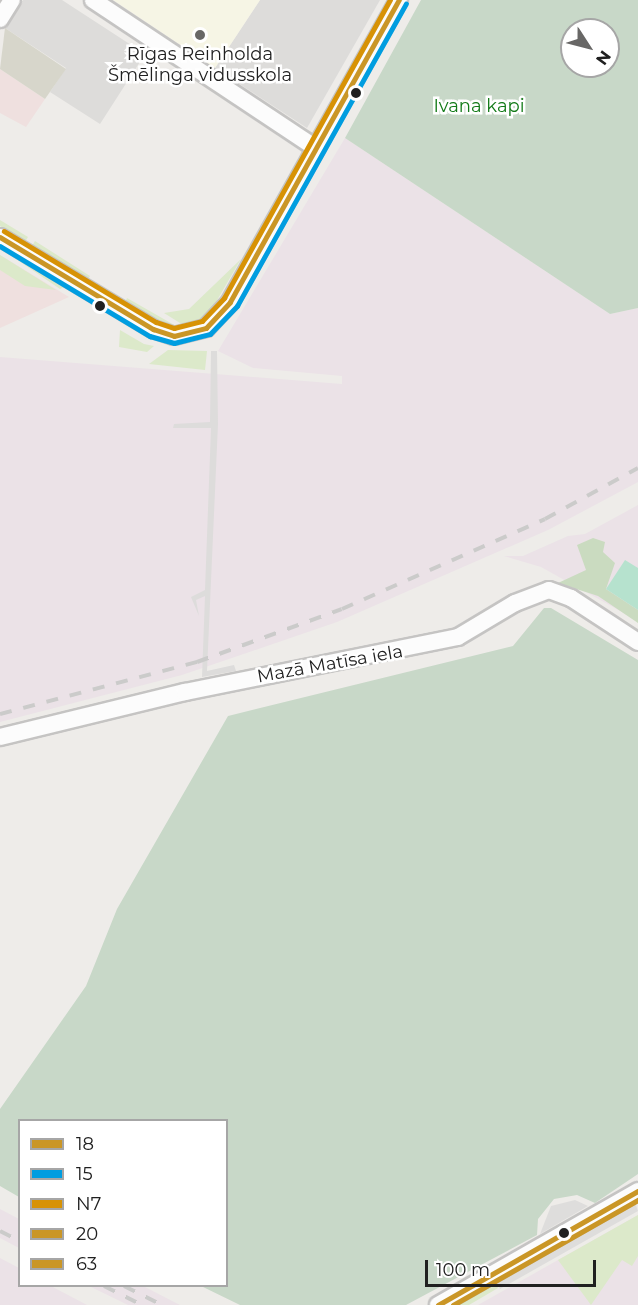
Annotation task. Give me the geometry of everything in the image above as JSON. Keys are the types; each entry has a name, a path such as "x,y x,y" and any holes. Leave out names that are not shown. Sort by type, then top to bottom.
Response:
{"street":[{"path":"0,19 12,0"},
{"path":"93,0 316,148"},
{"path":"0,237 153,329 174,336 206,328 230,302 399,0"},
{"name":"Mazā Matīsa iela","path":"0,737 195,690 458,637 529,596 549,590 571,598 638,642"},
{"path":"438,1305 638,1191"}],"shaded area":[{"path":"23,0 62,0 145,54 100,124 50,92 66,68 5,28"},
{"name":"Rīgas Reinholda Šmēlinga vidusskola","path":"113,0 260,0 215,68"},
{"path":"260,0 380,0 307,128 215,68"},
{"path":"5,28 66,69 45,99 0,69"},
{"path":"0,69 45,99 26,127 0,113"},
{"path":"345,138 610,314 638,308 638,482 548,530 337,622 182,675 0,722 0,357 342,384 342,376 253,368 218,351"},
{"path":"0,255 69,297 0,328"},
{"path":"638,505 638,621 541,567 504,556 523,556 568,536 585,534"},
{"path":"575,1200 588,1206 540,1234 551,1206"},
{"path":"634,1200 638,1211 500,1289 496,1279"},
{"path":"0,1209 18,1218 18,1247 0,1238"},
{"path":"638,1215 638,1305 478,1305"},
{"path":"0,1258 18,1267 18,1287 53,1287 87,1305 0,1305"},
{"path":"91,1287 145,1287 180,1305 128,1305"}],"green space":[{"name":"Ivana kapi","path":"421,0 638,0 638,308 610,314 345,138"},
{"path":"0,220 28,237 25,242 0,226"},
{"path":"35,241 90,276 88,280 32,246"},
{"path":"0,248 64,287 60,289"},
{"path":"0,255 56,290 25,286 0,270"},
{"path":"241,259 205,321 188,328 164,313 189,309"},
{"path":"127,298 178,328 164,327 125,303"},
{"path":"120,330 144,344 154,346 147,352 119,347"},
{"path":"168,350 207,351 205,370 149,364"},
{"path":"593,538 605,542 603,552 615,563 606,589 638,610 638,623 598,596 558,583 586,570 577,545"},
{"path":"625,560 638,568 638,610 606,589"},
{"path":"544,608 551,608 638,660 638,1174 595,1203 577,1195 554,1199 538,1219 537,1235 406,1305 240,1305 203,1287 228,1287 228,1119 18,1119 18,1196 0,1186 0,1109 86,986 117,909 228,716 513,646"},
{"path":"638,1215 638,1256 632,1266 622,1260 591,1305 558,1260"},
{"path":"495,1282 498,1288 469,1305 454,1305"}],"pier":[{"path":"211,351 217,351 218,424 207,671 234,665 236,671 202,677 205,596 196,600 199,616 191,597 205,590 211,428 173,428 174,424 210,422"}],"railway":[{"path":"0,714 197,662 342,609 545,519 638,468"},
{"path":"0,1231 18,1240"},
{"path":"106,1287 142,1305"},
{"path":"126,1287 162,1305"}],"transit line":[{"name":"N7","path":"4,231 156,322 174,328 202,321 224,298 390,0"},
{"name":"18","path":"0,237 153,329 174,336 206,328 230,302 399,0"},
{"name":"15","path":"0,246 150,336 174,343 210,334 237,306 406,4"},
{"name":"20","path":"438,1305 638,1191"},
{"name":"63","path":"453,1305 638,1200"}],"place":[{"name":"Rīgas Reinholda Šmēlinga vidusskola","path":"200,35"}]}
